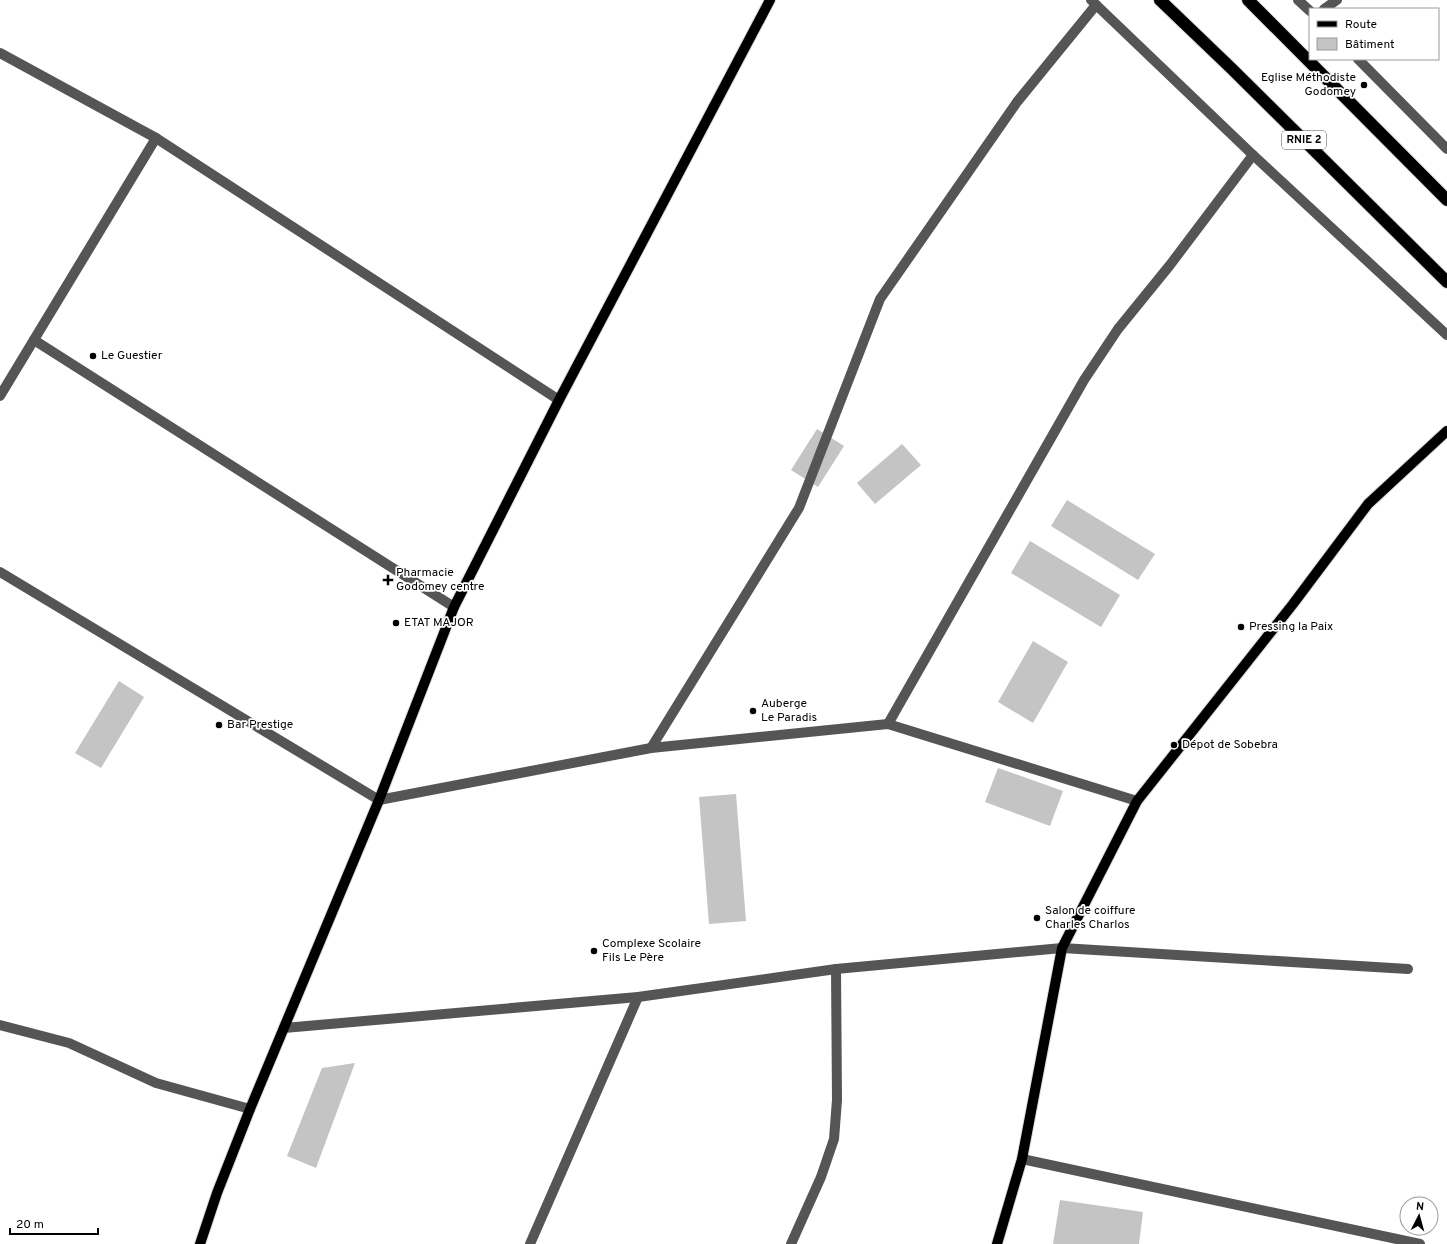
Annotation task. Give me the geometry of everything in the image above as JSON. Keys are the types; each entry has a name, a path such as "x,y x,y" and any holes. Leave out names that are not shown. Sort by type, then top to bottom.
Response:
{"highway":[{"name":"RNIE 2","path":"1160,0 1232,69 1447,282"},
{"path":"1248,0 1447,200"}],"main road":[{"path":"200,1244 217,1193 250,1109 379,800 454,607 559,400 770,0"},
{"path":"997,1244 1022,1159 1062,948 1138,801 1368,504 1447,431"}],"street":[{"path":"1298,0 1309,10"},
{"path":"1325,8 1337,0"},
{"path":"651,748 799,508 880,299 1017,102 1093,2 1253,155 1447,335"},
{"path":"0,53 156,138 559,400"},
{"path":"1359,60 1447,149"},
{"path":"0,396 156,138"},
{"path":"888,724 1084,380 1118,329 1253,155"},
{"path":"34,340 454,607"},
{"path":"0,572 379,800 651,748 888,724 1138,801"},
{"path":"284,1028 638,997 836,969 1062,948 1408,969"},
{"path":"791,1244 821,1177 834,1139 837,1100 836,969"},
{"path":"530,1244 638,997"},
{"path":"0,1025 69,1043 156,1083 250,1109"},
{"path":"1022,1159 1420,1244"}],"building":[{"path":"817,429 844,446 818,487 791,470"},
{"path":"902,444 921,465 875,504 857,483"},
{"path":"1067,500 1155,554 1138,580 1051,526"},
{"path":"1030,541 1120,595 1101,627 1011,573"},
{"path":"1033,641 1068,662 1033,723 998,702"},
{"path":"119,681 144,697 101,768 75,753"},
{"path":"998,768 1063,791 1050,826 985,802"},
{"path":"736,794 746,921 709,924 699,797"},
{"path":"355,1063 316,1168 287,1156 322,1068"},
{"path":"1060,1200 1143,1212 1139,1244 1053,1244"}],"place":[{"name":"Eglise Méthodiste Godomey","path":"1364,85"},
{"name":"Le Guestier","path":"93,356"},
{"name":"Pharmacie Godomey centre","path":"388,580"},
{"name":"ETAT MAJOR","path":"396,623"},
{"name":"Pressing la Paix","path":"1241,627"},
{"name":"Auberge Le Paradis","path":"753,711"},
{"name":"Bar Prestige","path":"219,725"},
{"name":"Dépot de Sobebra","path":"1174,745"},
{"name":"Salon de coiffure Charles Charlos","path":"1037,918"},
{"name":"Complexe Scolaire Fils Le Père","path":"594,951"}]}
